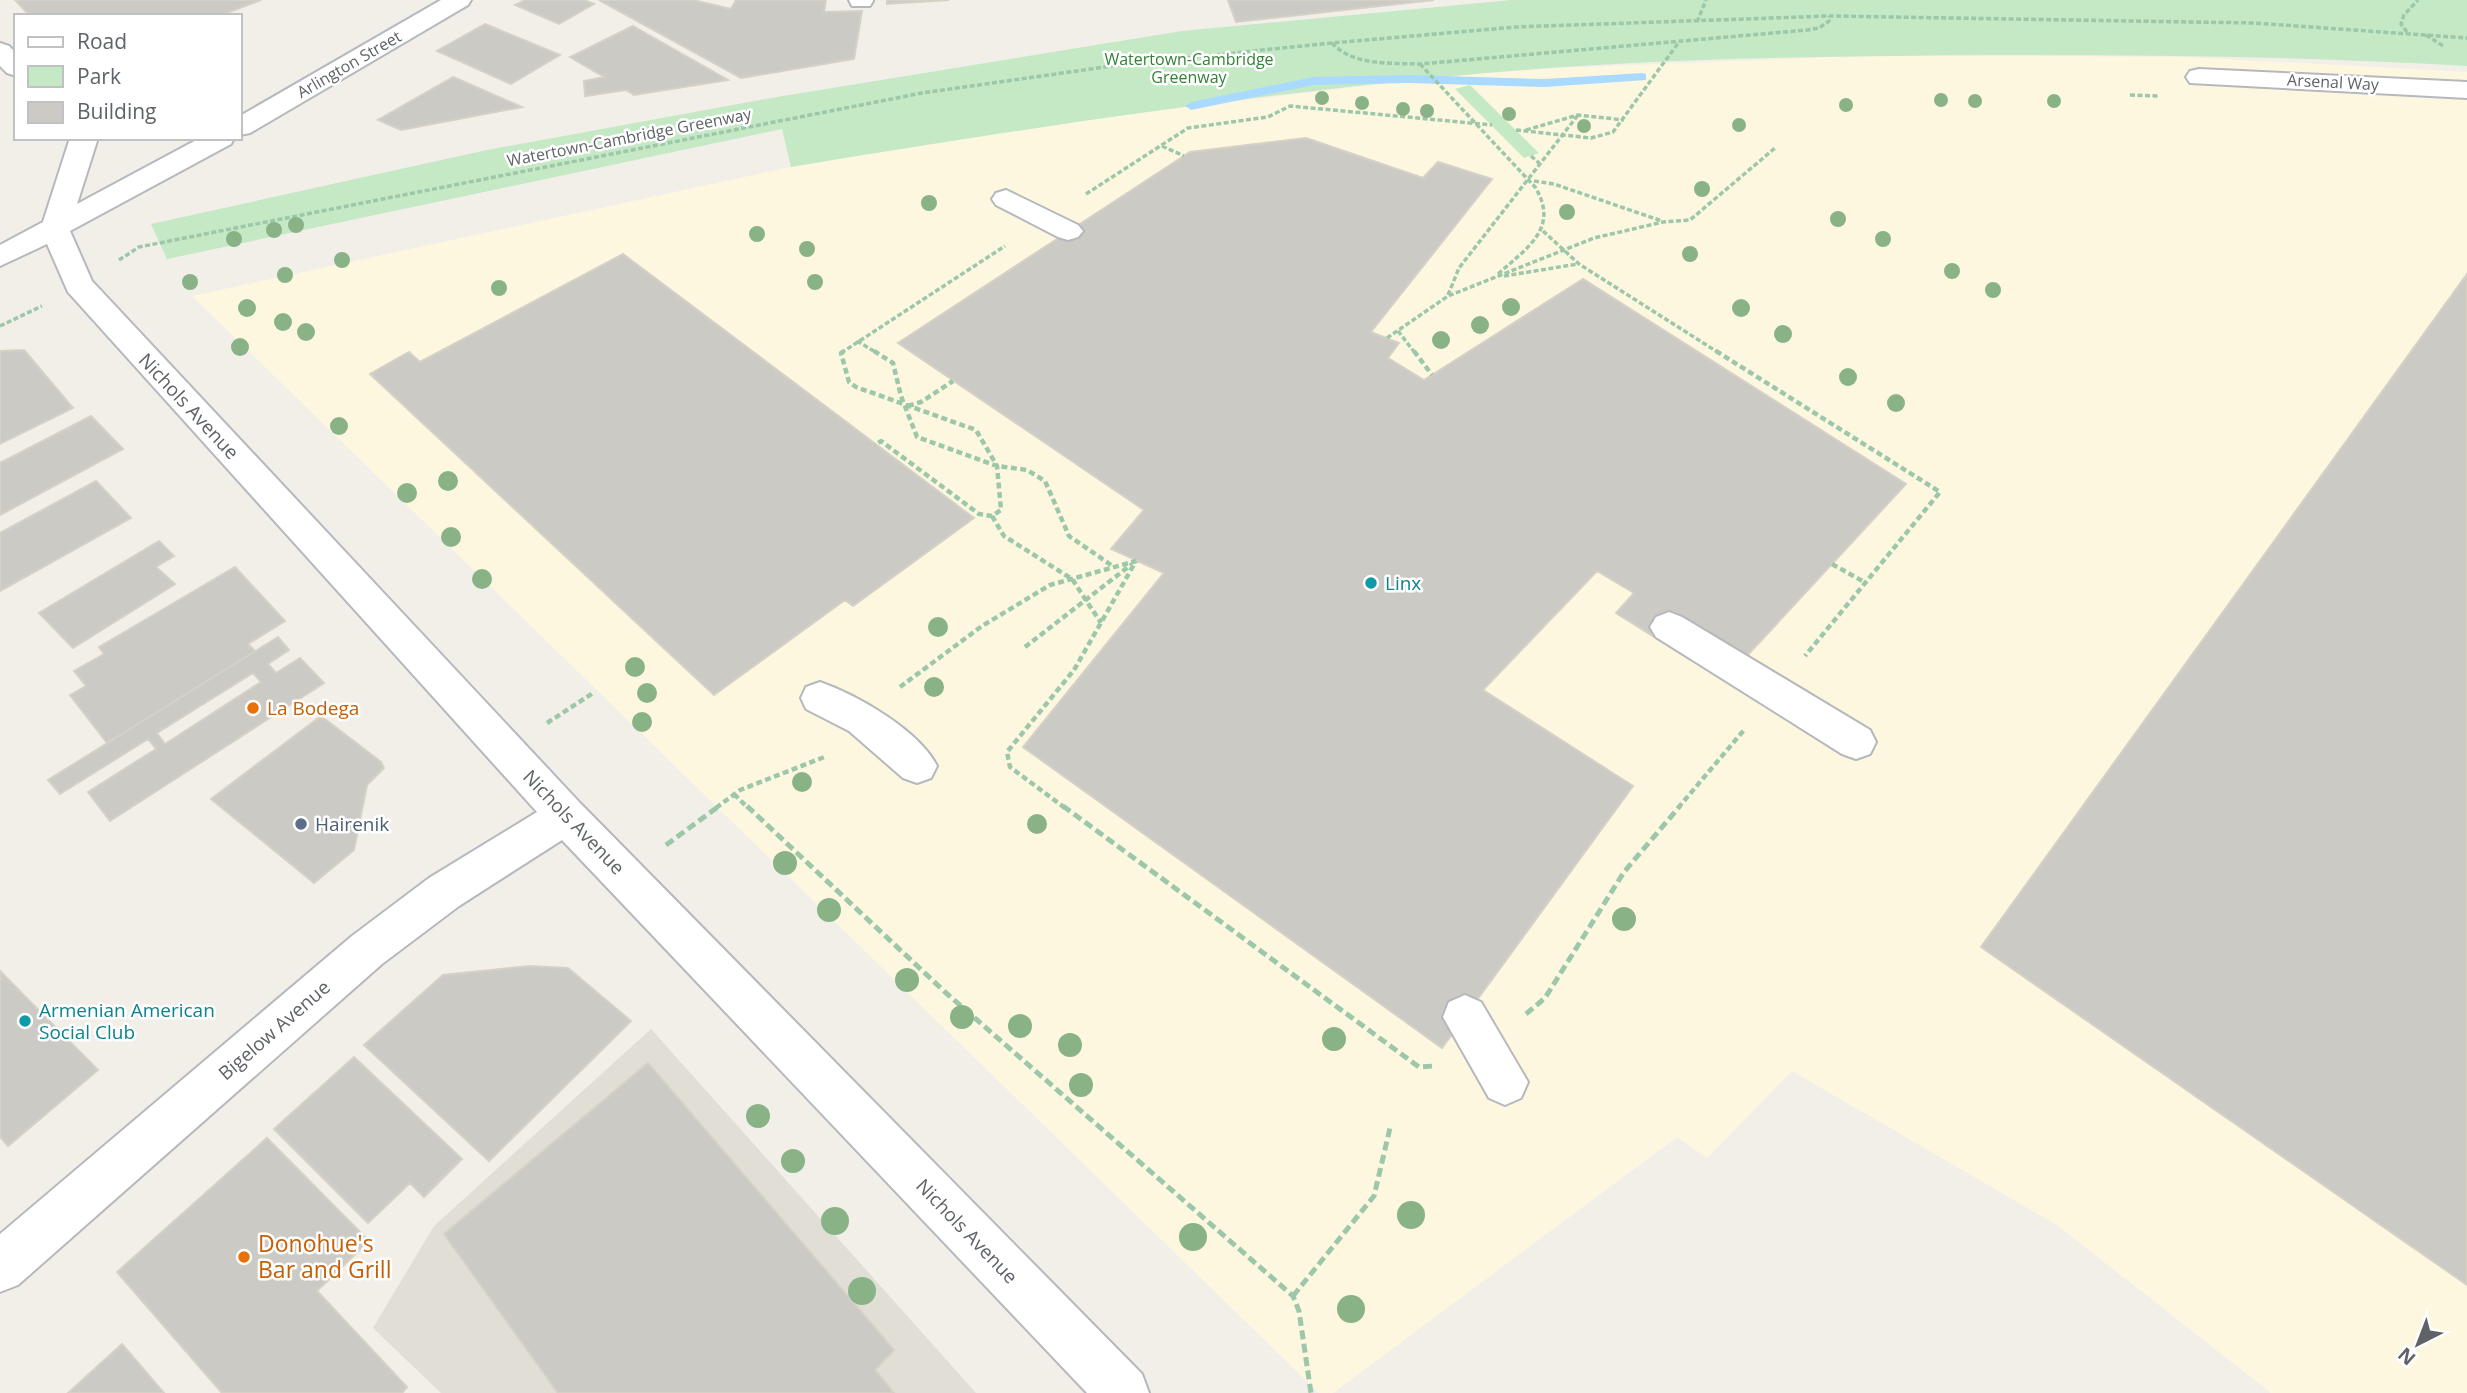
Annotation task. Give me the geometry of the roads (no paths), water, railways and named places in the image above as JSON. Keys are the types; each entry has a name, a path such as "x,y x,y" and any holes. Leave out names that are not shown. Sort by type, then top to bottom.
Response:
{"street":[{"name":"Arlington Street","path":"242,126 459,0"},
{"path":"0,51 14,66"},
{"name":"Arsenal Way","path":"2199,77 2467,90"},
{"path":"55,229 82,140"},
{"path":"0,257 217,140"},
{"path":"1006,199 1057,225"},
{"path":"0,235 55,229"},
{"name":"Nichols Avenue","path":"55,229 79,285 566,816 1123,1393"},
{"path":"1669,627 1856,742"},
{"path":"820,698 863,720 917,766"},
{"name":"Bigelow Avenue","path":"0,1267 368,950 444,892 566,816"},
{"path":"1473,1029 1505,1082"}],"waterway":[{"path":"1191,106 1314,81 1408,79 1545,83 1642,77"}],"place":[{"name":"Linx","path":"1371,583"},
{"name":"La Bodega","path":"253,708"},
{"name":"Hairenik","path":"301,824"},
{"name":"Armenian American Social Club","path":"25,1021"},
{"name":"Donohue's Bar and Grill","path":"244,1257"}],"park label":[{"name":"Watertown-Cambridge Greenway","path":"1189,68"}]}
